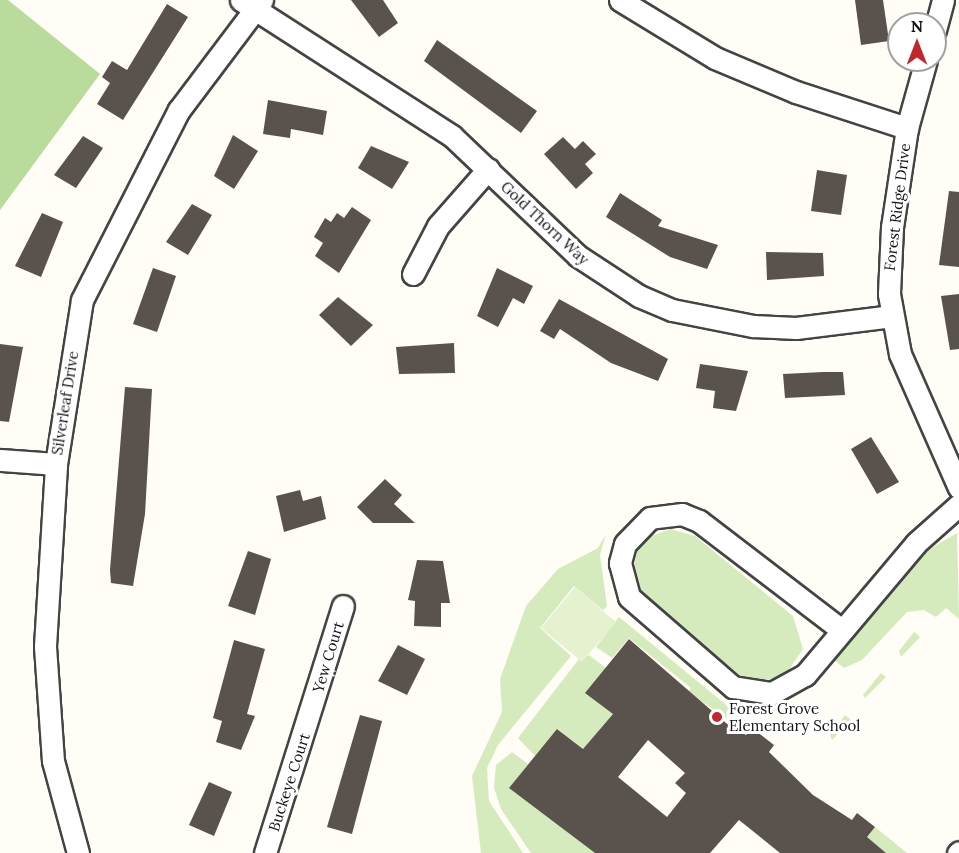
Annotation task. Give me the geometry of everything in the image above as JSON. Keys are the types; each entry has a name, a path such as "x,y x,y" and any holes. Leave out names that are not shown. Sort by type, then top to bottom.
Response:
{"street":[{"path":"620,0 736,67 907,128"},
{"name":"Gold Thorn Way","path":"253,3 426,118 488,169 603,276 672,309 753,326 796,328 892,316"},
{"name":"Silverleaf Drive","path":"78,853 53,761 45,691 56,464 82,300 179,110 253,3"},
{"name":"Forest Ridge Drive","path":"923,72 907,128 891,238 892,316 913,389 959,488"},
{"path":"414,274 438,226 488,169"},
{"path":"0,460 56,464"},
{"path":"839,628 699,521 682,514 650,518 625,544 620,563 629,597 733,687 747,692 772,693 792,685 839,628 916,543 959,505"},
{"name":"Yew Court","path":"312,710 344,606"},
{"name":"Buckeye Court","path":"265,853 312,710"}],"green space":[{"path":"0,0 8,0 100,74 0,210"},
{"path":"670,529 695,536 793,616 803,649 784,677 753,682 740,675 640,593 632,579 637,551 644,539"},
{"path":"957,533 959,619 946,608 936,617 924,610 907,612 862,660 844,668 834,660 923,553"},
{"path":"606,534 600,555 607,606 603,610 574,586 540,628 571,656 498,745 487,768 489,801 523,853 481,853 472,776 502,712 500,679 526,606 558,569 598,548"},
{"path":"575,587 616,622 582,662 541,628"},
{"path":"619,617 752,726 746,732 688,692 691,688 629,638 612,658 596,647"},
{"path":"914,632 920,637 901,657 899,651"},
{"path":"589,655 606,668 613,714 583,749 558,729 535,756 518,738 579,659"},
{"path":"881,673 886,677 865,698 863,695"},
{"path":"845,715 851,720 832,740 830,735"},
{"path":"512,752 528,764 510,788 595,853 531,853 501,809 494,788 496,765"},
{"path":"875,827 907,853 886,853 867,837"}],"building":[{"path":"351,0 383,0 398,23 379,37"},
{"path":"855,0 883,0 887,41 861,45"},
{"path":"167,4 188,17 123,120 97,104 110,83 102,77 112,61 127,70"},
{"path":"437,40 537,111 521,133 424,61"},
{"path":"268,100 327,111 323,135 291,129 290,138 263,134"},
{"path":"233,135 258,151 234,189 214,176"},
{"path":"83,136 103,148 76,188 54,175"},
{"path":"563,137 575,149 583,141 596,154 585,164 593,173 576,189 544,154"},
{"path":"371,146 409,162 392,189 358,168"},
{"path":"817,170 847,175 841,215 811,211"},
{"path":"949,191 959,192 959,267 939,265"},
{"path":"620,193 662,220 658,226 718,245 707,269 670,257 606,217"},
{"path":"192,204 212,215 188,255 166,242"},
{"path":"352,207 371,220 339,273 315,256 323,243 314,237 325,218 331,222 337,213 344,218"},
{"path":"42,213 63,222 41,277 15,266"},
{"path":"766,252 823,253 824,276 767,280"},
{"path":"153,268 176,276 157,332 133,324"},
{"path":"497,268 533,286 524,304 513,298 498,327 477,316"},
{"path":"959,294 959,349 950,350 941,296"},
{"path":"338,297 373,325 351,346 319,315"},
{"path":"559,299 668,359 658,381 611,363 560,329 554,339 540,331"},
{"path":"454,343 455,373 399,374 396,347"},
{"path":"0,344 23,347 9,422 0,421"},
{"path":"700,364 748,371 736,411 713,408 715,391 696,388"},
{"path":"843,372 845,395 785,398 783,374"},
{"path":"125,387 152,389 145,514 133,586 111,583 110,570"},
{"path":"871,437 899,482 877,494 851,449"},
{"path":"385,479 402,495 394,504 415,523 373,523 357,507"},
{"path":"300,490 303,501 321,496 326,519 284,532 276,496"},
{"path":"248,551 271,559 255,615 228,606"},
{"path":"417,560 443,561 450,603 441,603 441,627 414,626 415,601 408,600"},
{"path":"629,639 726,723 746,735 752,728 774,745 769,752 813,795 852,820 857,813 875,827 867,837 886,853 780,853 739,820 710,853 595,853 509,788 557,729 583,749 613,714 585,693","holes":["648,740 685,773 675,783 686,793 667,817 618,777"]},
{"path":"234,640 265,649 247,714 255,716 241,750 216,742 222,721 213,718"},
{"path":"398,645 425,659 407,695 378,681"},
{"path":"360,715 382,721 352,834 327,827"},
{"path":"209,782 232,792 214,836 189,825"}],"place":[{"name":"Forest Grove Elementary School","path":"717,717"}]}
